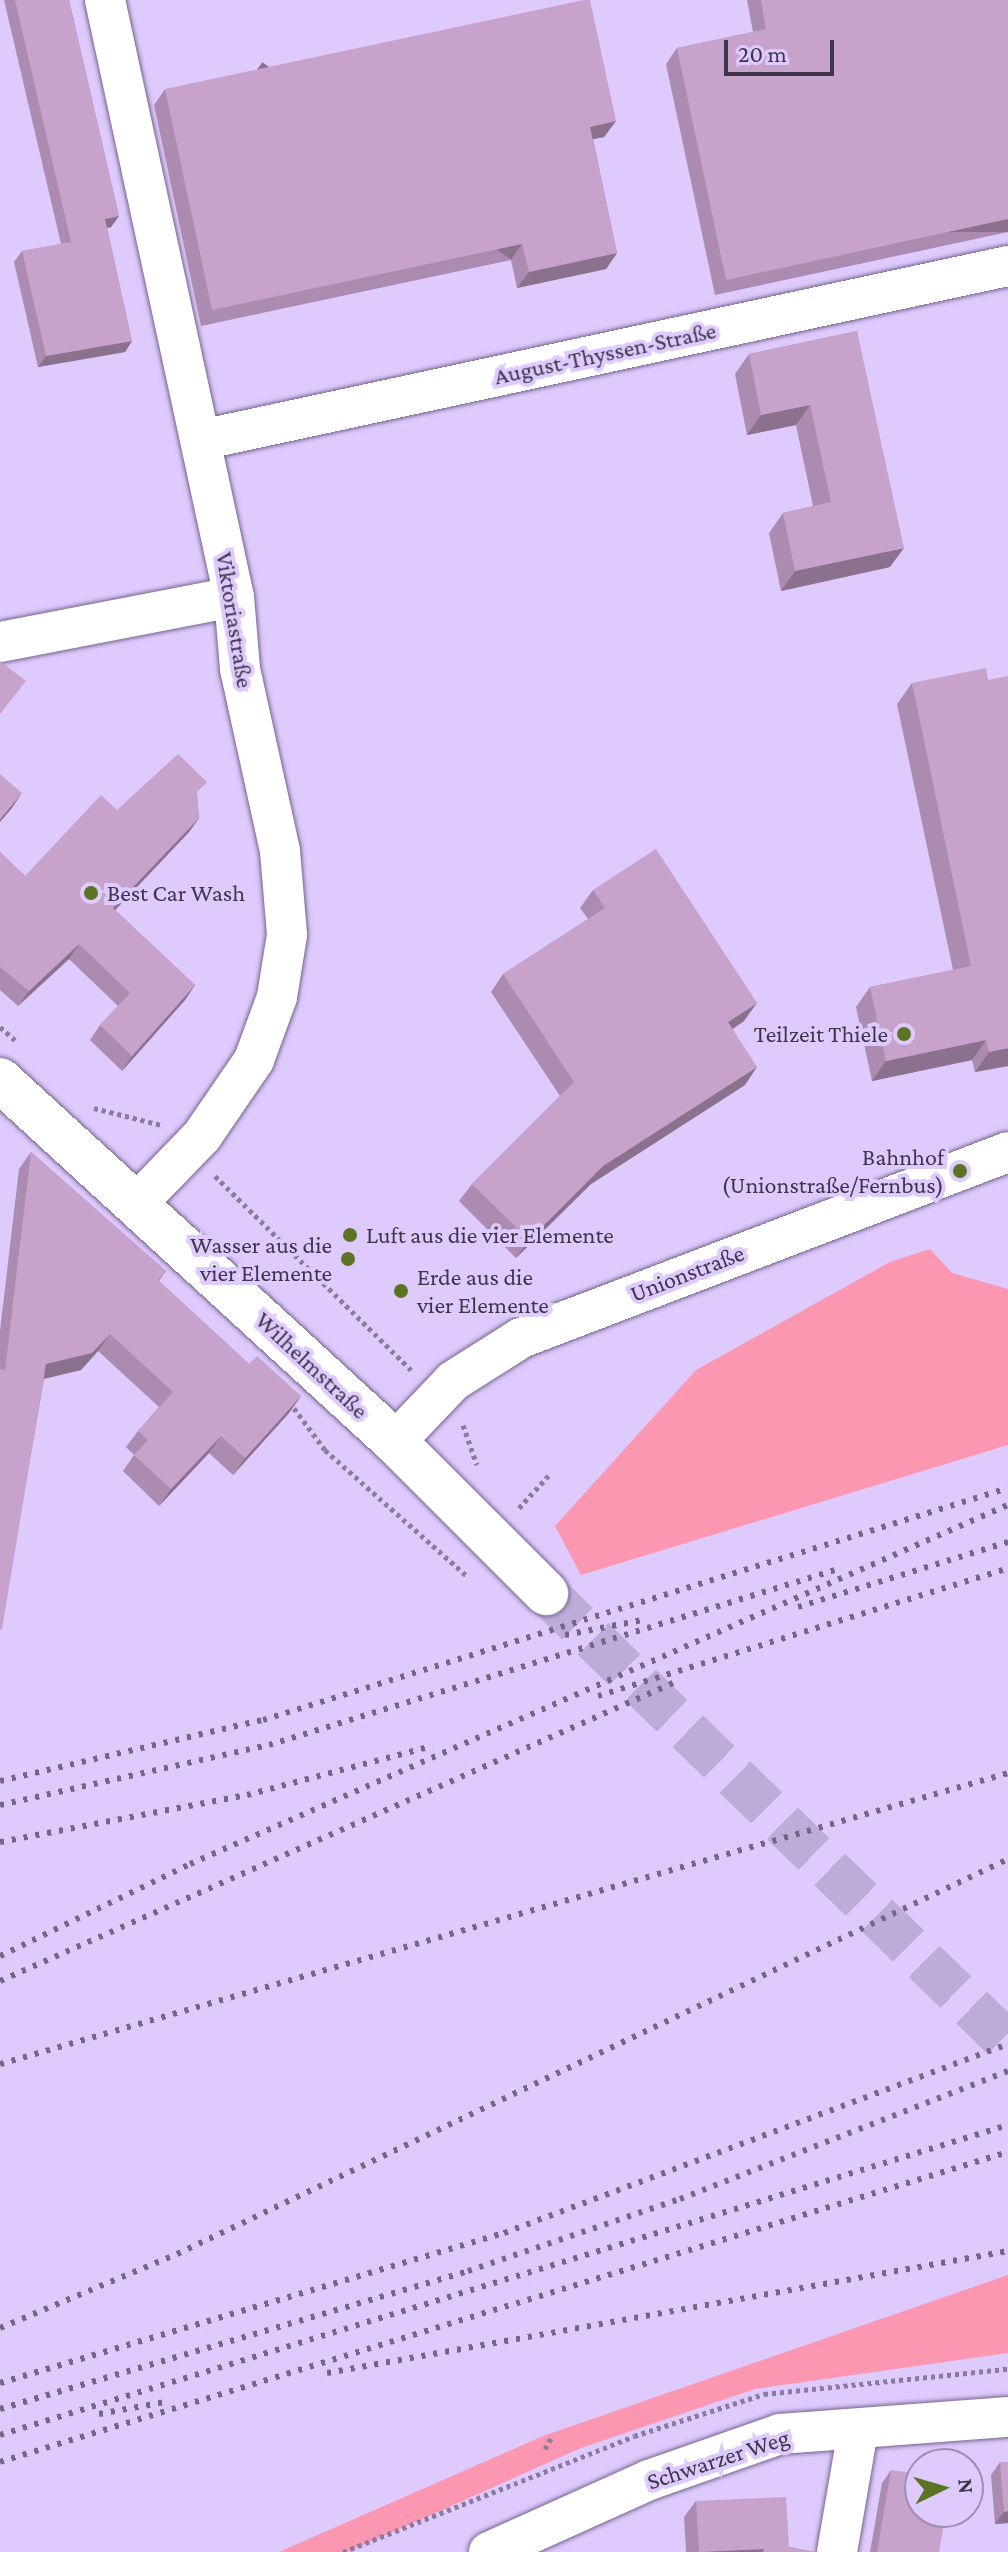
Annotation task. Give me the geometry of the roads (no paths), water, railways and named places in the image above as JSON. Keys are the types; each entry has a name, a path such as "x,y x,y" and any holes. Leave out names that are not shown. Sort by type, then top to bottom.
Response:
{"main road":[{"name":"Wilhelmstraße","path":"12,1064 138,1202 395,1442 546,1593"}],"street":[{"name":"Viktoriastraße","path":"105,0 234,597 240,669 280,851 287,935 277,997 254,1060 189,1149 138,1202"},
{"name":"August-Thyssen-Straße","path":"201,440 1008,266"},
{"path":"0,642 234,597"},
{"name":"Unionstraße","path":"395,1442 438,1397 521,1338 1008,1152"},
{"name":"Schwarzer Weg","path":"489,2552 649,2480 780,2434 1008,2417"},
{"path":"837,2552 858,2430"}],"tunnel":[{"path":"546,1593 1008,2043"}],"railway":[{"path":"0,1781 263,1720 1008,1488"},
{"path":"0,1956 190,1864 1008,1505"},
{"path":"798,1607 1008,1542"},
{"path":"598,1696 1008,1568"},
{"path":"0,1805 269,1745 835,1570"},
{"path":"565,1635 643,1620"},
{"path":"0,1981 673,1683"},
{"path":"0,1842 247,1795 433,1746"},
{"path":"0,2064 1008,1773"},
{"path":"0,2328 177,2254 1008,1859"},
{"path":"0,2383 504,2233 1008,2044"},
{"path":"0,2409 468,2271 680,2199 1008,2071"},
{"path":"0,2435 1008,2125"},
{"path":"0,2462 1008,2152"},
{"path":"327,2373 1008,2251"},
{"path":"99,2414 165,2402"}],"place":[{"name":"Best Car Wash","path":"91,893"},
{"name":"Teilzeit Thiele","path":"904,1034"},
{"name":"Bahnhof (Unionstraße/Fernbus)","path":"960,1171"},
{"name":"Luft aus die vier Elemente","path":"350,1235"},
{"name":"Wasser aus die vier Elemente","path":"348,1259"},
{"name":"Erde aus die vier Elemente","path":"401,1291"}]}
